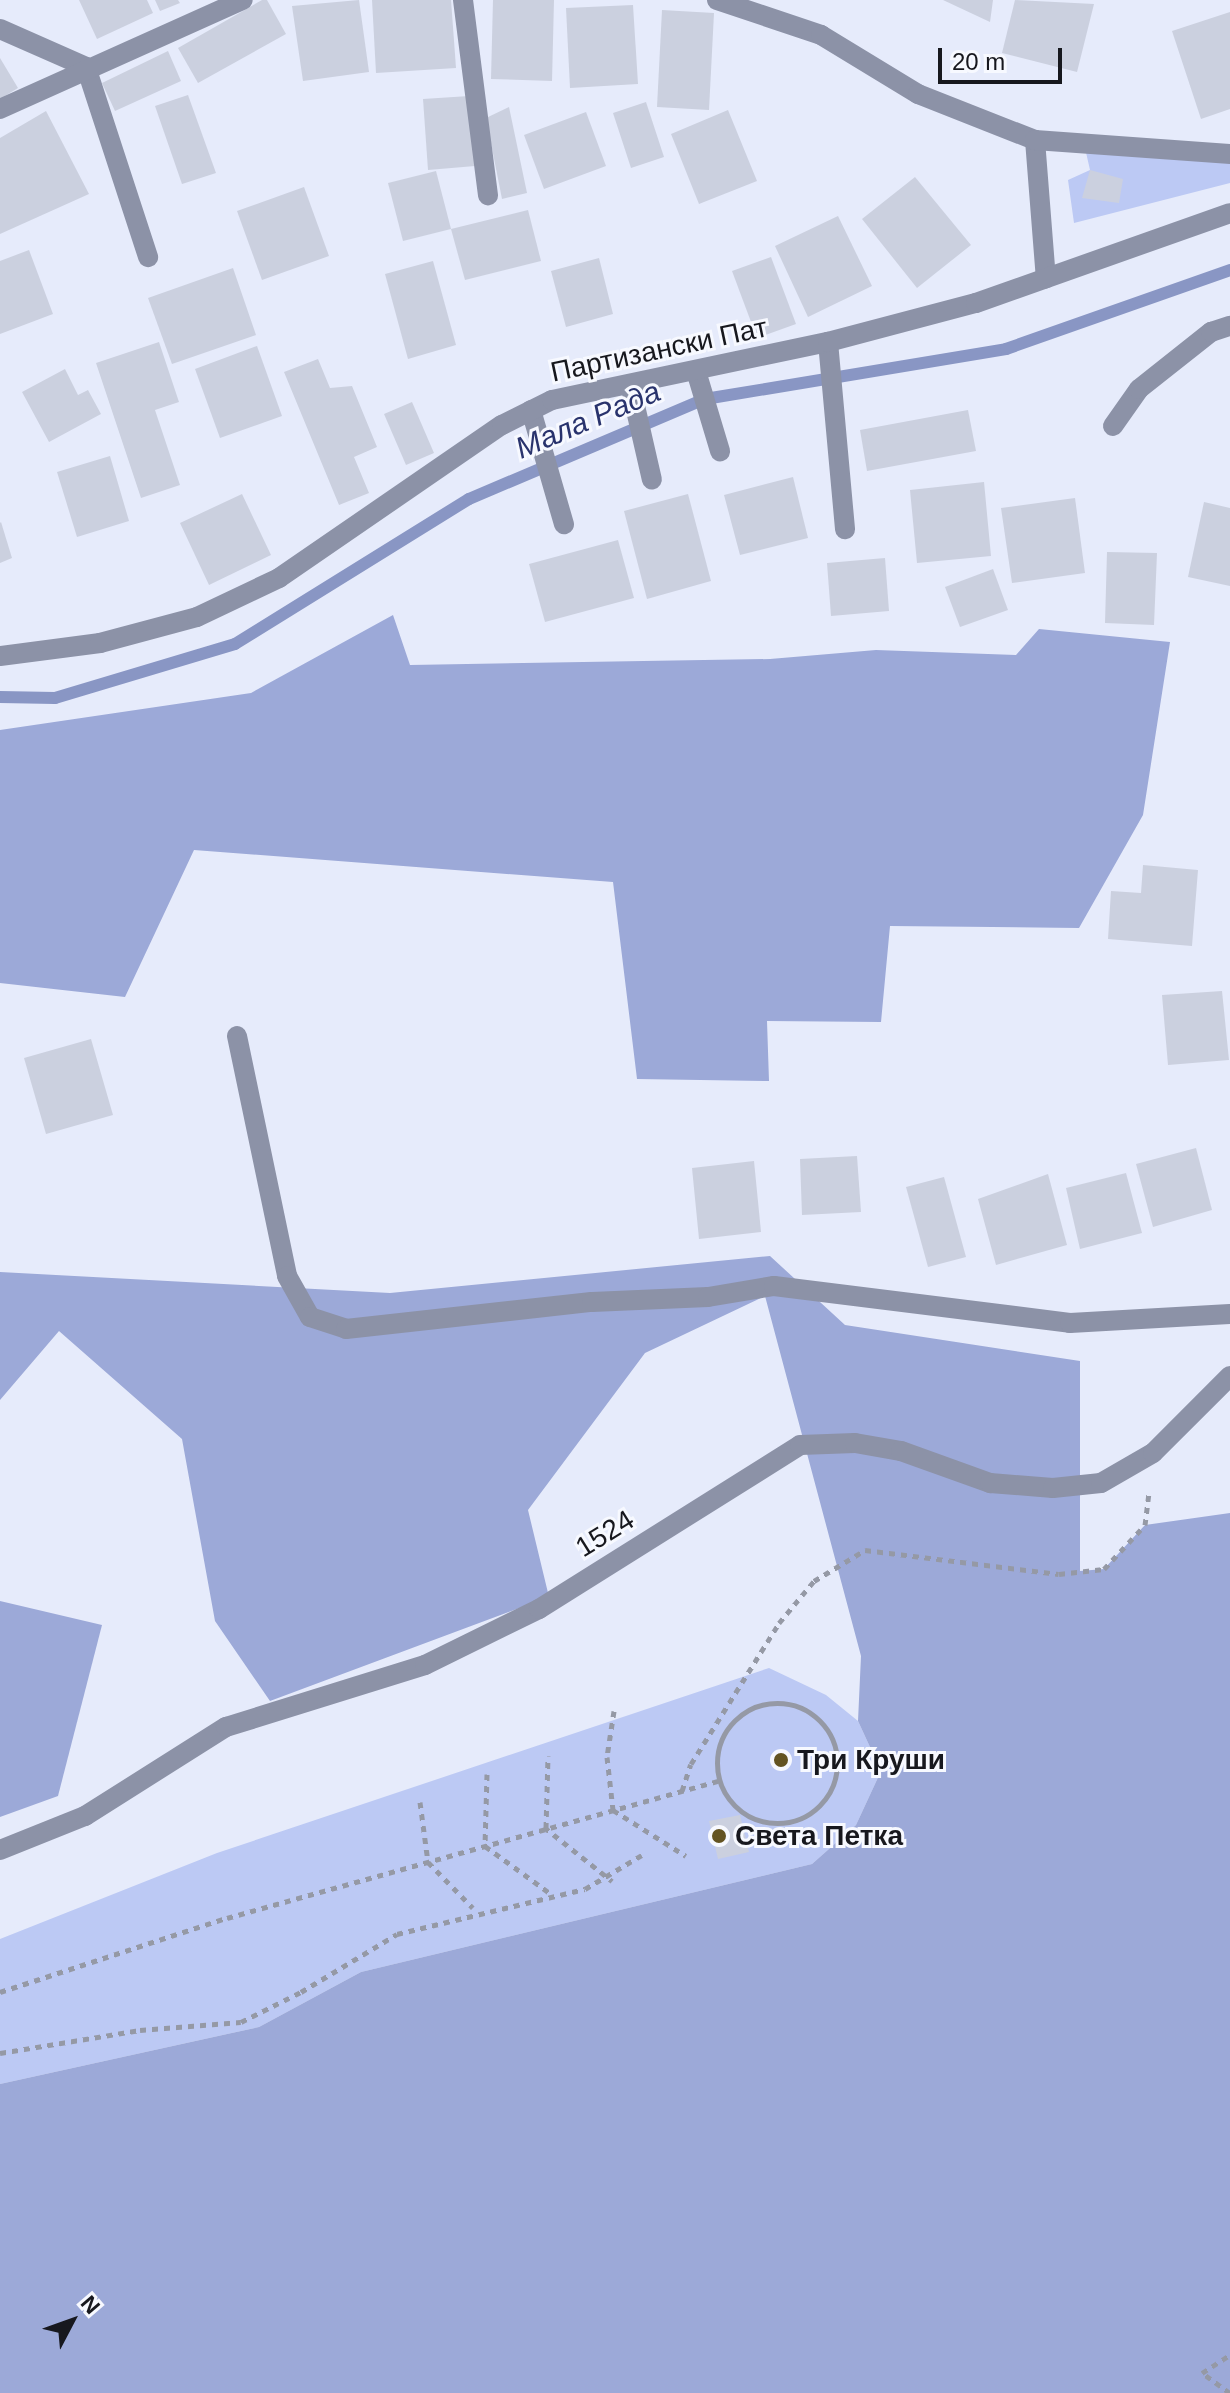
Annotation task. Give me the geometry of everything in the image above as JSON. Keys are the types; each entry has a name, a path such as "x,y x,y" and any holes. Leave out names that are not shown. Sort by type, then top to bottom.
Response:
{"street":[{"path":"0,109 86,67 243,0"},
{"path":"463,0 488,195"},
{"path":"717,0 821,35 918,94 1035,140 1085,148 1230,154"},
{"path":"0,29 86,67 148,257"},
{"path":"1035,140 1046,279"},
{"name":"Партизански Пат","path":"0,656 100,643 197,617 279,578 531,410 552,400 630,384 698,377 829,351 1046,279 1230,213"},
{"path":"1113,426 1139,389 1211,332 1230,326"},
{"path":"829,351 845,529"},
{"path":"698,377 720,451"},
{"path":"630,384 652,480"},
{"path":"531,410 564,524"},
{"path":"237,1036 287,1276 310,1317 346,1329 592,1302 708,1297 774,1286 1070,1323 1230,1314"},
{"name":"1524","path":"0,1850 85,1816 226,1727 425,1665 525,1616 800,1445 855,1443 901,1451 990,1483 1053,1488 1101,1483 1153,1453 1230,1376"}],"path":[{"path":"682,1791 691,1764 779,1623 814,1581 865,1550 1059,1574 1104,1569 1145,1525 1153,1453"},
{"path":"789,1703 809,1711 831,1734 837,1753 834,1785 817,1809 798,1819 762,1821 745,1814 726,1799 718,1781 722,1739 733,1720 751,1708 789,1703"},
{"path":"613,1810 607,1757 614,1711"},
{"path":"545,1828 548,1756"},
{"path":"485,1846 487,1774"},
{"path":"0,1992 227,1918 718,1781"},
{"path":"420,1802 428,1862 473,1908"},
{"path":"613,1810 686,1856"},
{"path":"545,1828 612,1881"},
{"path":"485,1846 551,1894"},
{"path":"0,2053 140,2030 241,2022 301,1992 397,1934 585,1889 642,1855"},
{"path":"1230,2355 1202,2373 1230,2393"}],"shaded area":[{"path":"1085,148 1230,154 1230,183 1074,223 1068,180 1090,170"},
{"path":"393,615 410,665 770,659 876,650 1016,655 1039,629 1170,642 1143,815 1079,928 890,926 881,1022 767,1021 769,1081 637,1079 613,882 194,850 125,997 0,983 0,730 251,693"},
{"path":"770,1256 845,1325 1080,1361 1080,1571 1104,1569 1145,1525 1230,1513 1230,2393 0,2393 0,2084 259,2027 361,1972 812,1864 856,1825 881,1771 858,1721 861,1656 765,1296 645,1353 528,1510 549,1597 270,1701 215,1621 182,1439 59,1331 0,1400 0,1272 390,1293"},
{"path":"0,1601 102,1625 58,1796 0,1817"},
{"path":"769,1668 826,1695 858,1721 881,1771 856,1825 812,1864 361,1972 259,2027 0,2084 0,1939 217,1853"}],"building":[{"path":"79,0 147,0 153,13 97,39"},
{"path":"155,0 178,0 180,3 160,11"},
{"path":"267,0 286,34 198,83 178,48"},
{"path":"359,0 369,72 303,81 292,6"},
{"path":"372,0 451,0 456,68 376,73"},
{"path":"493,0 554,0 552,81 491,79"},
{"path":"943,0 993,0 990,22"},
{"path":"1015,0 1094,4 1077,72 1002,53"},
{"path":"633,5 638,84 570,88 566,8"},
{"path":"662,10 714,13 709,110 657,107"},
{"path":"1230,12 1230,109 1201,119 1172,31"},
{"path":"168,51 181,81 115,111 102,83"},
{"path":"0,58 18,88 0,99"},
{"path":"188,95 216,173 182,184 155,106"},
{"path":"469,96 475,166 428,170 423,99"},
{"path":"646,102 664,157 631,168 613,113"},
{"path":"509,107 527,193 502,199 486,118"},
{"path":"728,110 757,181 699,204 671,134"},
{"path":"46,111 89,194 0,234 0,138"},
{"path":"586,112 606,166 544,189 524,135"},
{"path":"1090,170 1123,179 1119,203 1082,198"},
{"path":"436,171 451,229 403,241 388,183"},
{"path":"915,177 971,245 917,288 862,219"},
{"path":"304,187 329,256 262,280 237,211"},
{"path":"528,210 541,261 465,280 451,229"},
{"path":"838,216 872,286 808,317 775,246"},
{"path":"29,250 53,314 0,334 0,261"},
{"path":"771,257 796,324 757,338 732,271"},
{"path":"599,258 613,314 566,327 551,271"},
{"path":"433,261 456,345 408,359 385,274"},
{"path":"233,268 256,335 172,364 148,298"},
{"path":"159,342 179,402 155,410 180,485 141,498 96,363"},
{"path":"257,346 282,416 220,438 195,369"},
{"path":"318,359 330,388 352,386 377,447 354,457 369,493 339,505 284,372"},
{"path":"65,369 78,395 88,390 101,414 49,442 22,392"},
{"path":"412,402 434,453 406,465 384,414"},
{"path":"968,410 976,451 867,471 860,430"},
{"path":"110,456 129,521 77,537 57,472"},
{"path":"793,477 808,538 740,555 724,495"},
{"path":"984,482 991,556 917,563 910,490"},
{"path":"242,494 271,555 209,585 180,523"},
{"path":"688,494 711,581 647,599 624,511"},
{"path":"1075,498 1085,573 1012,583 1001,508"},
{"path":"1204,502 1230,508 1230,586 1188,577"},
{"path":"0,523 12,558 0,563"},
{"path":"618,540 634,598 545,622 529,564"},
{"path":"1107,552 1157,553 1154,625 1105,623"},
{"path":"885,558 889,611 831,616 827,563"},
{"path":"993,569 1008,610 960,627 945,587"},
{"path":"1143,865 1198,870 1192,946 1108,939 1111,891 1141,893"},
{"path":"1222,991 1229,1060 1168,1065 1162,995"},
{"path":"91,1039 113,1115 46,1134 24,1058"},
{"path":"1196,1148 1212,1210 1153,1227 1136,1164"},
{"path":"857,1156 861,1212 802,1215 800,1159"},
{"path":"754,1161 761,1232 699,1239 692,1168"},
{"path":"1126,1173 1142,1233 1080,1249 1066,1188"},
{"path":"1048,1174 1067,1245 996,1265 978,1199"},
{"path":"944,1177 966,1257 928,1267 906,1187"},
{"name":"Света Петка","path":"740,1815 749,1852 718,1859 709,1821"}],"waterway":[{"name":"Мала Рада","path":"0,697 55,698 235,644 469,499 705,399 1006,349 1230,270"}],"place":[{"name":"Три Круши","path":"781,1760"},
{"name":"Света Петка","path":"719,1836"}]}
